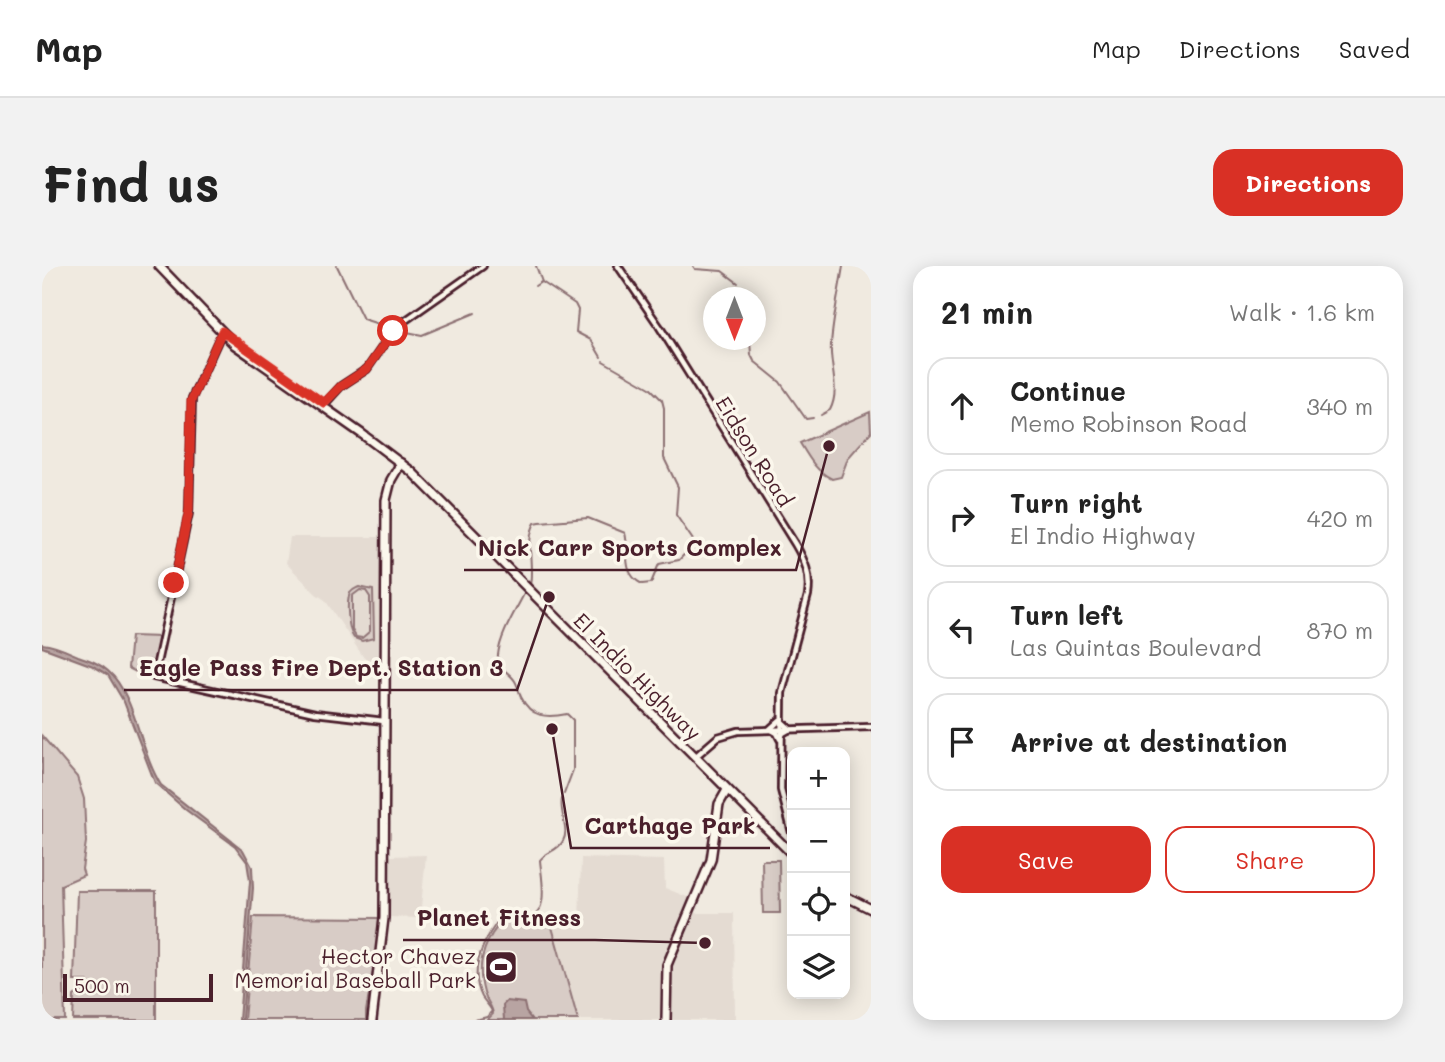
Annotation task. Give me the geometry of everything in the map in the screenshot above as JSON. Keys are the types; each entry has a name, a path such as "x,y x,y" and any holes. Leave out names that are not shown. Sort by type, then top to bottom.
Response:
{"main road":[{"name":"El Indio Highway","path":"159,266 223,335 411,471 787,849"},
{"path":"372,1020 384,926 386,500 393,476 401,463"},
{"path":"393,476 401,471 411,471"},
{"path":"666,1020 667,965 711,860 719,804 719,783"},
{"path":"719,804 727,790"},
{"path":"850,898 871,909"}],"street":[{"path":"323,405 341,386 367,369 396,327 483,266"},
{"name":"Eidson Road","path":"618,266 659,326 795,544 806,566 808,592 782,690 780,790 787,815"},
{"path":"222,331 191,401 189,510 154,677 315,713 386,722"},
{"path":"771,729 780,720 790,729"},
{"path":"694,758 708,744 726,734 744,730 871,727"},
{"path":"771,729 780,739 783,733 790,729"}],"shaded area":[{"path":"870,412 871,432 848,458 841,477 832,479 826,476 813,464 800,443"},
{"path":"290,537 379,537 380,662 364,658 325,600 286,563"},
{"path":"359,587 373,590 374,638 362,641 354,638 348,616 350,593","holes":["360,590 366,591 370,597 370,631 362,638 356,637 352,630 352,596"]},
{"path":"131,636 161,637 152,680 128,668"},
{"path":"42,644 65,650 108,671 117,681 132,709 148,757 161,785 243,850 252,867 253,888 242,1020 239,1020 250,881 247,862 235,846 155,783 124,702 108,675 93,666 42,647"},
{"path":"42,736 77,777 84,799 84,875 61,885 65,1020 42,1020"},
{"path":"426,855 420,918 388,917 390,856"},
{"path":"581,858 664,860 665,888 692,899 665,959 662,977 662,1020 577,1020 552,927 579,923"},
{"path":"762,860 779,860 780,913 763,913"},
{"path":"77,891 156,891 156,1020 73,1020 74,996 84,988 87,981 74,981"},
{"path":"692,913 734,913 735,1020 668,1020 669,966"},
{"path":"253,917 379,918 366,1020 244,1020"},
{"path":"507,918 552,927 578,1020 487,1020 493,1014 482,985 483,956 492,934"},
{"path":"507,1001 524,1003 532,1020 504,1020 503,1005"}],"waterway":[{"path":"337,266 363,319 391,328"},
{"path":"536,266 542,282 575,304 578,310 576,332 591,340 601,357"},
{"path":"693,266 695,269 722,271 738,283"},
{"path":"821,415 830,410 835,394 831,344 843,266"},
{"path":"535,286 541,282"},
{"path":"397,330 422,335 475,313"},
{"path":"751,350 754,361 780,382 806,419 813,418"},
{"path":"530,585 530,545 535,523 588,518 625,533 628,568 642,584 651,583 659,564 679,560 695,543 676,515 678,487 664,458 662,400 650,388 603,361"},
{"path":"524,594 499,647 498,660 515,681 521,697 530,709 546,716 567,714 573,720 573,770 564,794"},
{"path":"475,1020 487,1017 492,1011 482,997 477,976 477,965 489,935 501,917 532,917 541,905 543,886 540,860 559,847 565,836 562,799"}],"place":[{"name":"Nick Carr Sports Complex","path":"829,446"},
{"name":"Eagle Pass Fire Dept. Station 3","path":"549,597"},
{"name":"Carthage Park","path":"552,729"},
{"name":"Planet Fitness","path":"705,943"},
{"name":"Hector Chavez Memorial Baseball Park","path":"501,967"}],"route":[{"path":"174,583 189,510 191,401 222,331 324,403 341,386 367,369 393,331"}]}
